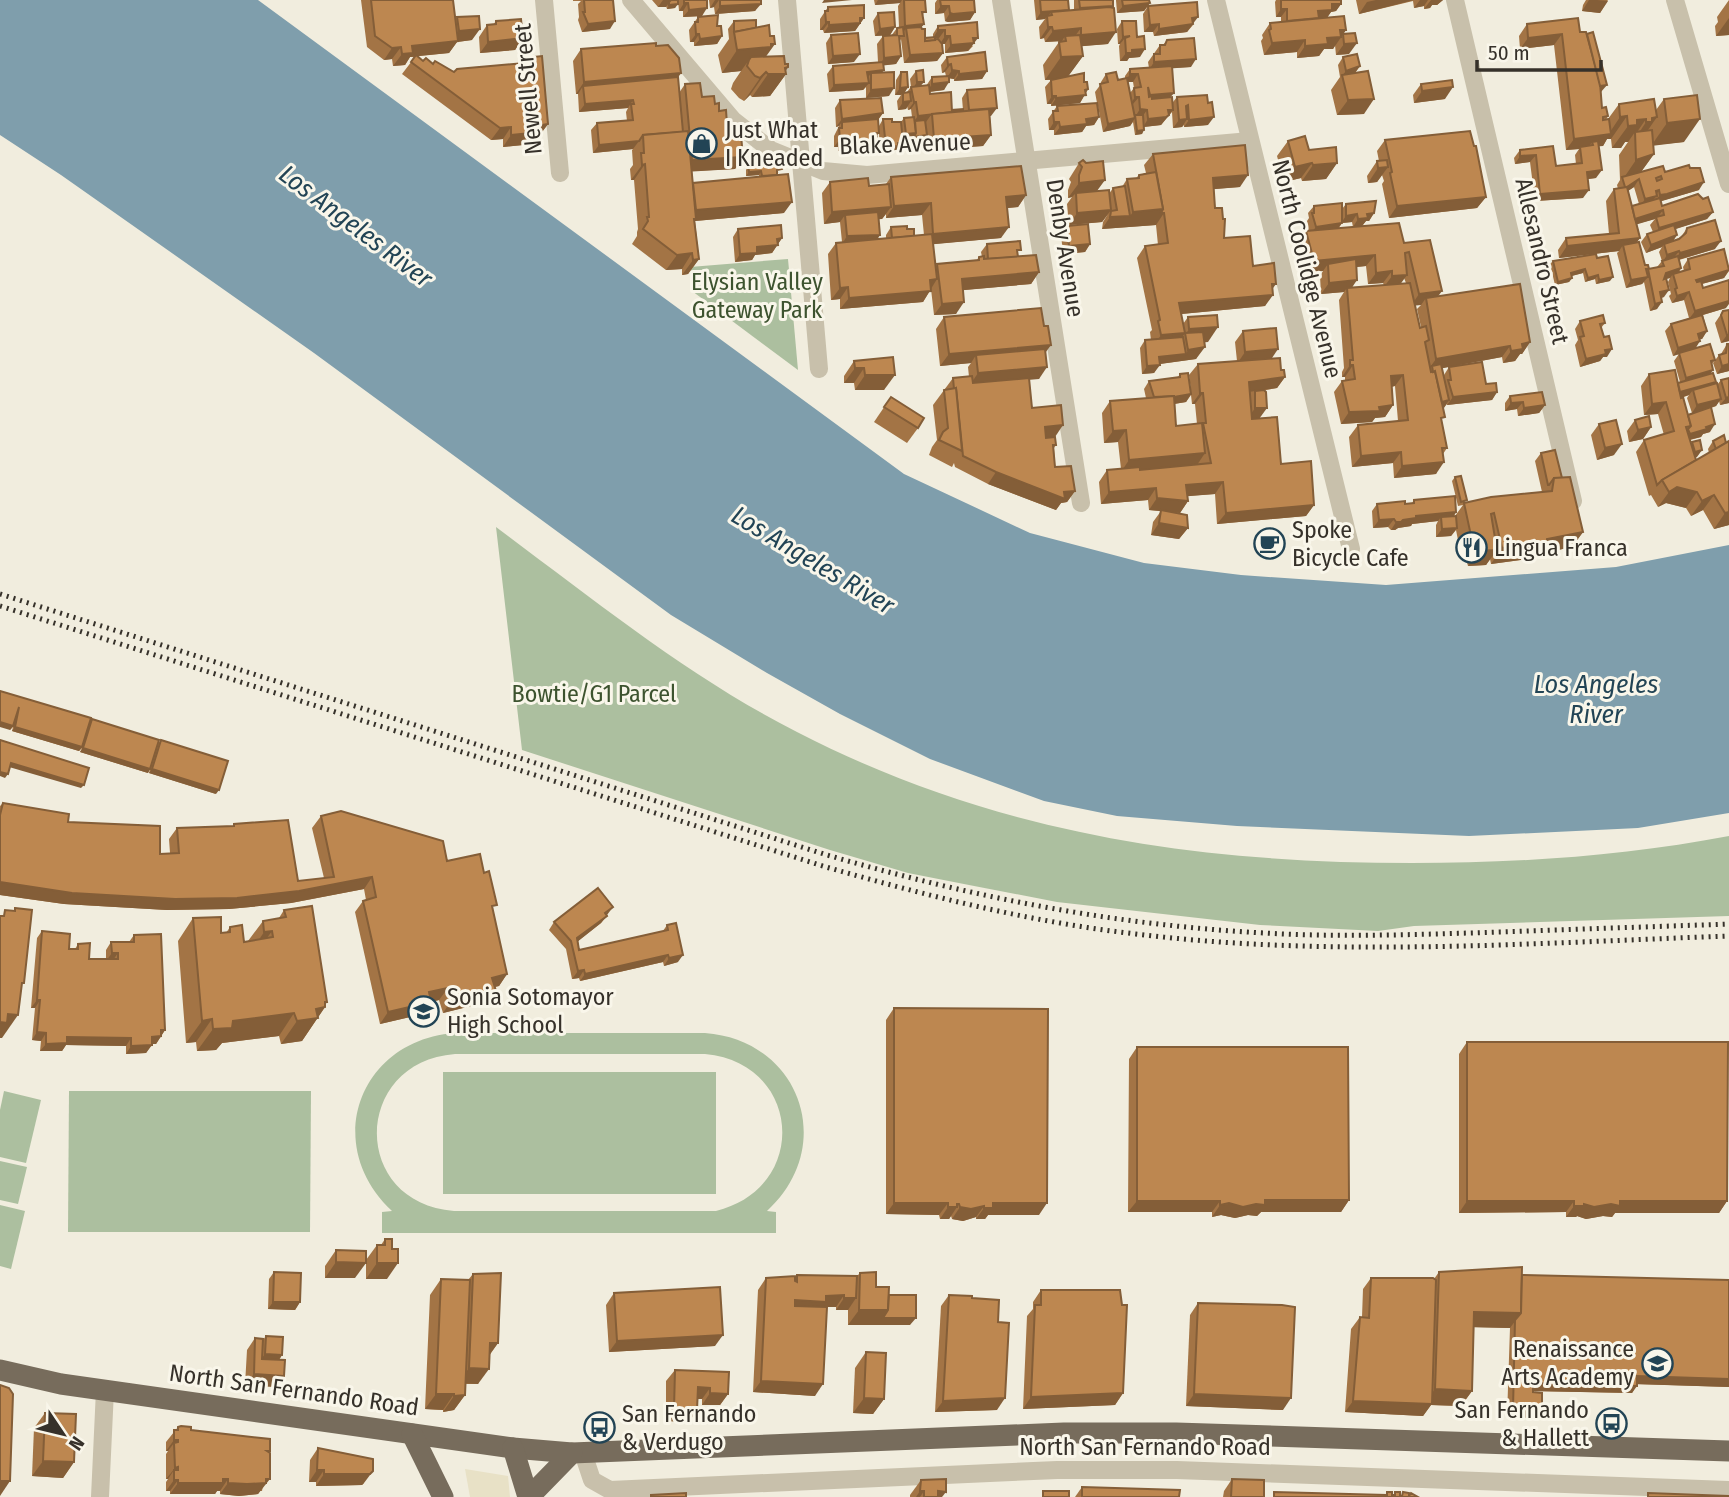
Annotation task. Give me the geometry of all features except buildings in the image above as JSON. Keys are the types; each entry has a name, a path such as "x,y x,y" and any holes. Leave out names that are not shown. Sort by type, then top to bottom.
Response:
{"main road":[{"name":"North San Fernando Road","path":"0,1370 61,1384 513,1448 577,1453 1063,1433 1175,1433 1729,1451"},
{"path":"412,1434 443,1497"},
{"path":"513,1448 528,1497 577,1453"}],"street":[{"name":"Newell Street","path":"544,0 560,173"},
{"name":"Blake Avenue","path":"631,0 733,120 771,150 823,171 867,175 1250,141"},
{"path":"787,0 819,369"},
{"name":"Denby Avenue","path":"1001,0 1081,503"},
{"name":"North Coolidge Avenue","path":"1216,0 1352,549"},
{"name":"Allesandro Street","path":"1455,0 1578,521"},
{"path":"1675,0 1729,184"},
{"path":"100,1497 105,1390"},
{"name":"North San Fernando Road","path":"577,1453 592,1480 610,1490 1057,1470 1177,1470 1729,1490"}],"green space":[{"name":"Elysian Valley Gateway Park","path":"788,259 798,370 692,291 690,267"},
{"name":"Bowtie/G1 Parcel","path":"496,527 642,636 718,687 797,732 871,767 945,795 1020,818 1096,835 1173,848 1331,862 1452,863 1531,860 1650,849 1729,836 1729,916 1414,926 1378,931 1260,925 1057,902 908,873 830,850 522,750"},
{"path":"455,1033 705,1033 738,1040 765,1055 785,1075 798,1100 804,1128 801,1157 789,1185 767,1211 776,1212 776,1233 382,1233 382,1212 392,1211 370,1185 358,1156 355,1128 361,1100 374,1075 395,1054 422,1040","holes":["455,1054 705,1054 737,1062 761,1079 776,1102 782,1127 779,1154 768,1178 746,1198 716,1211 454,1211 420,1202 396,1184 381,1160 377,1133 382,1105 397,1081 421,1063"]},
{"path":"443,1072 716,1072 716,1194 443,1194"},
{"path":"4,1091 41,1100 26,1163 0,1157 0,1110"},
{"path":"69,1091 311,1091 310,1232 68,1232"},
{"path":"0,1161 27,1167 18,1204 0,1200"},
{"path":"0,1205 25,1211 11,1269 0,1266"}],"shaded area":[{"path":"465,1469 508,1476 510,1497 470,1497"}],"water":[{"name":"Los Angeles River","path":"0,0 258,0 904,474 1030,533 1144,563 1241,575 1386,585 1616,567 1729,545 1729,813 1638,828 1469,836 1237,826 1117,816 1044,801 930,759 840,714 671,615 314,353 0,135"}],"railway":[{"path":"0,594 827,855 935,884 1043,907 1208,929 1315,935 1444,934 1729,924"},
{"path":"0,606 826,867 941,898 1057,923 1210,941 1358,947 1507,945 1729,936"}],"place":[{"name":"Just What I Kneaded","path":"702,144"},
{"name":"Spoke Bicycle Cafe","path":"1269,544"},
{"name":"Lingua Franca","path":"1471,548"},
{"name":"Sonia Sotomayor High School","path":"424,1011"},
{"name":"Renaissance Arts Academy","path":"1657,1363"},
{"name":"San Fernando & Hallett","path":"1612,1424"},
{"name":"San Fernando & Verdugo","path":"599,1428"}]}
